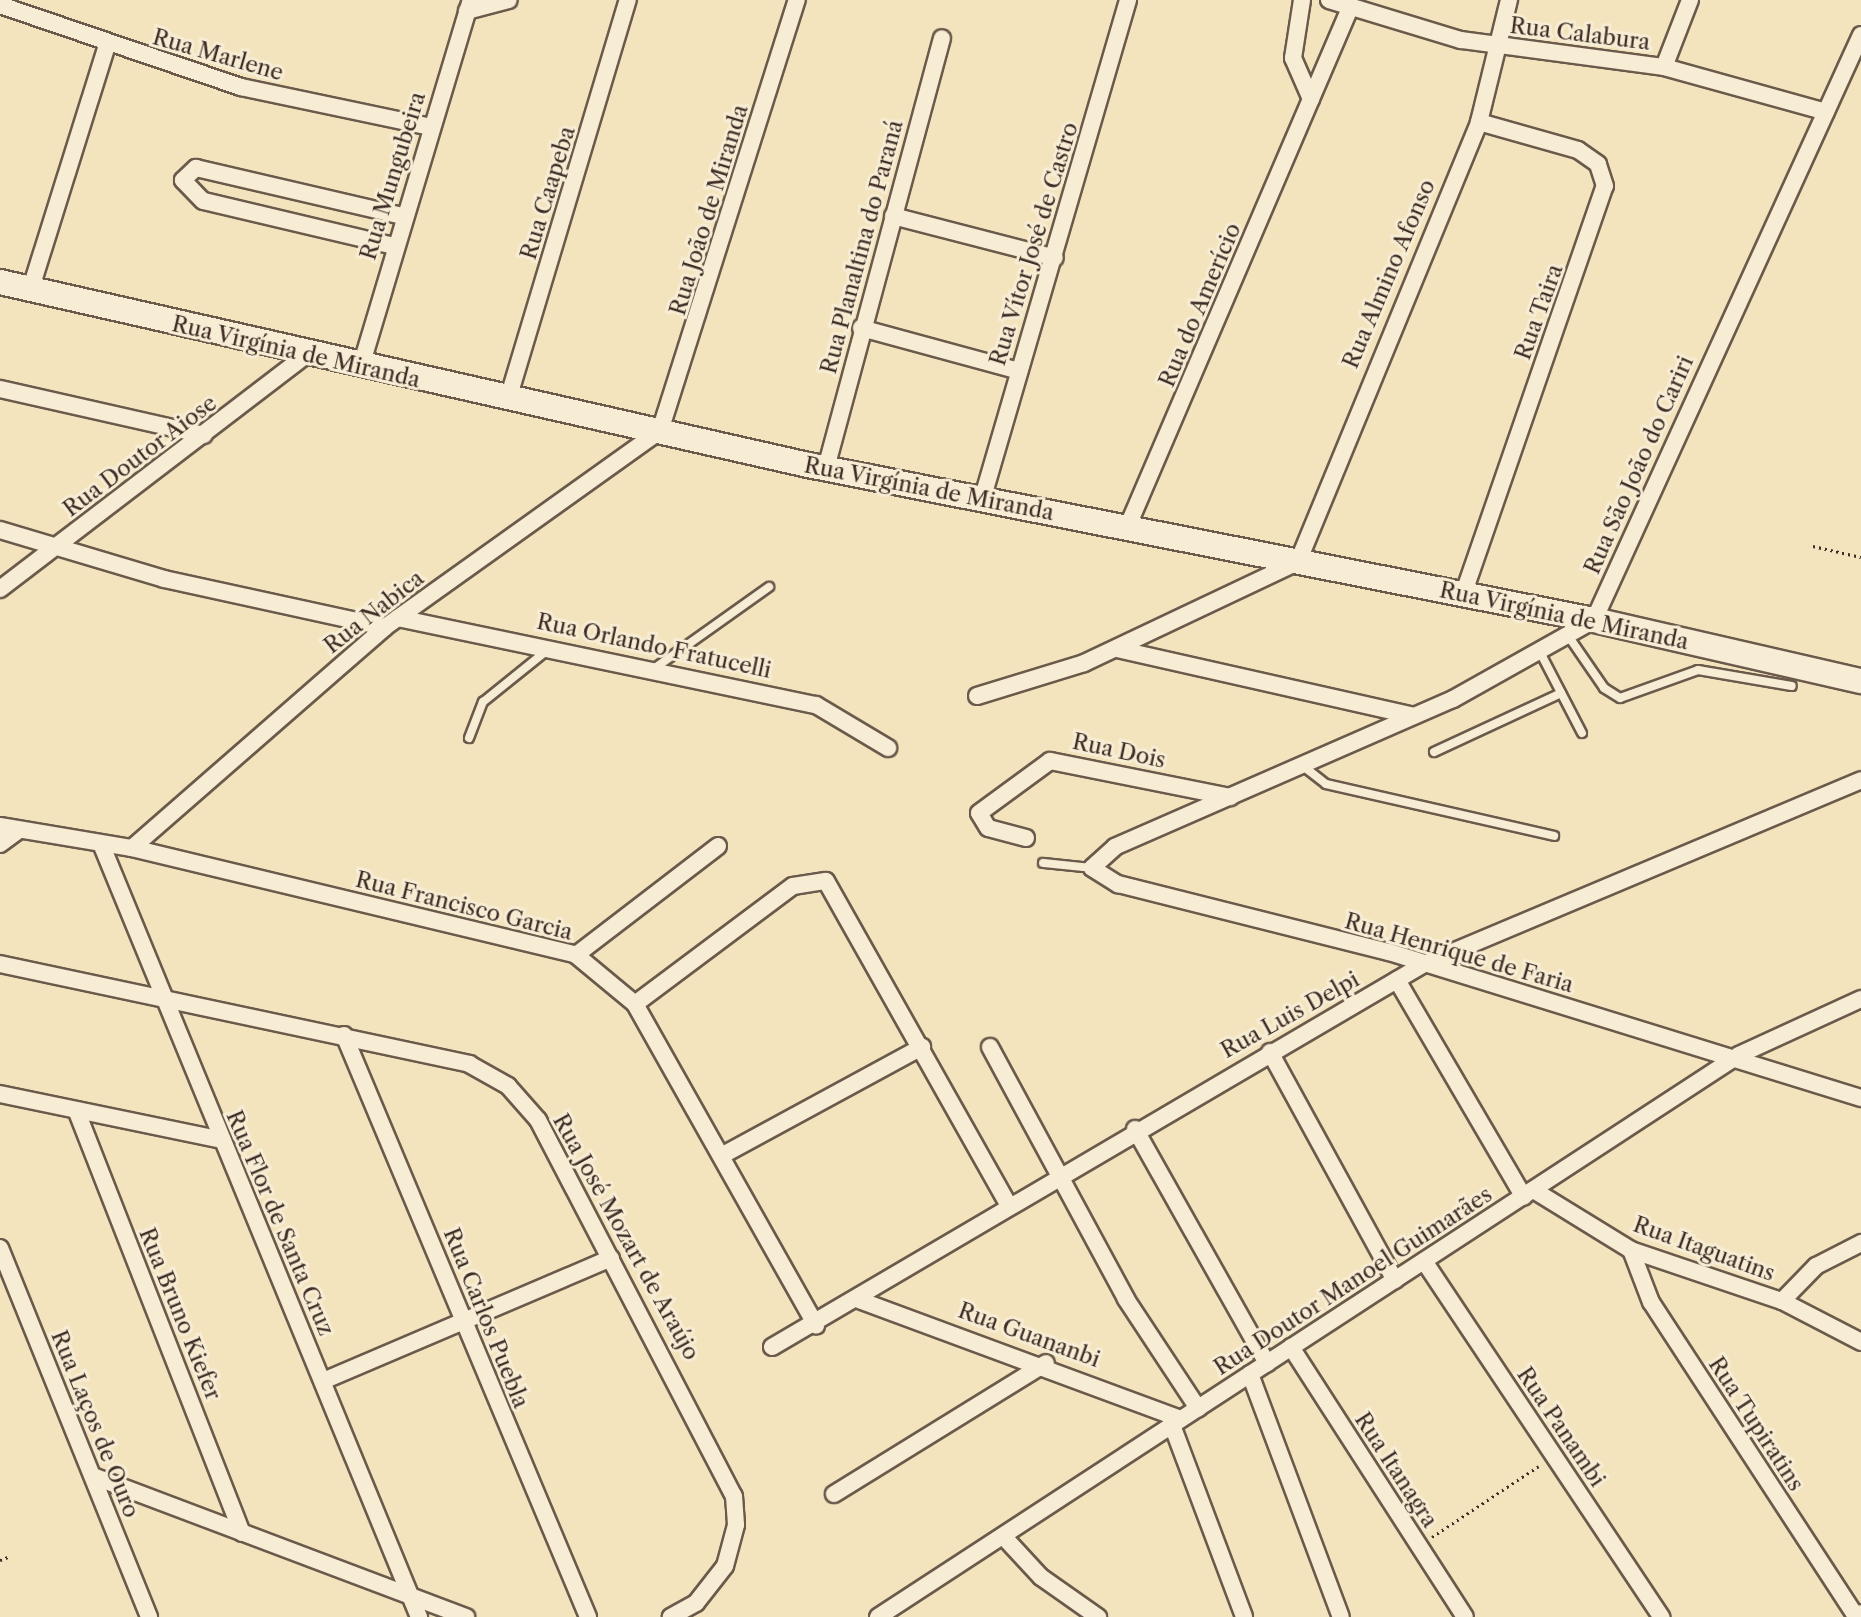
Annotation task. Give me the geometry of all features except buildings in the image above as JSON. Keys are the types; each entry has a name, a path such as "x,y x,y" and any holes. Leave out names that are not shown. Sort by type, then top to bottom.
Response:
{"street":[{"path":"469,6 509,0"},
{"name":"Rua Caapeba","path":"508,399 628,0"},
{"name":"Rua João de Miranda","path":"660,431 797,0"},
{"name":"Rua Vítor José de Castro","path":"982,500 1128,0"},
{"path":"1302,0 1293,58 1311,99"},
{"name":"Rua Calabura","path":"1329,0 1500,47 1664,67 1826,112"},
{"name":"Rua Almino Afonso","path":"1298,562 1479,122 1500,47 1509,0"},
{"path":"1664,67 1690,0"},
{"name":"Rua Marlene","path":"0,5 107,45 241,87 431,127"},
{"name":"Rua Mungubeira","path":"361,366 403,216 469,6"},
{"name":"Rua do Amerício","path":"1127,528 1350,8"},
{"name":"Rua Planaltina do Paraná","path":"826,468 861,328 942,38"},
{"path":"30,291 107,45"},
{"name":"Rua São João do Cariri","path":"1594,620 1859,46"},
{"name":"Rua Taira","path":"1463,595 1605,186 1598,164 1578,150 1479,122"},
{"path":"394,246 203,201 183,180 191,169 204,170 403,216"},
{"path":"893,216 1055,258"},
{"name":"Rua Virgínia de Miranda","path":"0,282 306,355 826,468 1594,620 1861,681"},
{"path":"861,328 1019,371"},
{"name":"Rua Doutor Aiose","path":"0,589 306,355"},
{"path":"0,389 204,435"},
{"name":"Rua Nabica","path":"132,848 392,622 660,431"},
{"name":"Rua Orlando Fratucelli","path":"0,530 54,548 392,622 551,647 825,708 888,748"},
{"path":"977,696 1117,649 1298,562"},
{"path":"1092,868 1115,847 1414,716 1541,654 1594,620"},
{"path":"1117,649 1414,716"},
{"name":"Rua Dois","path":"1026,838 988,828 979,813 1050,761 1230,797"},
{"name":"Rua Luis Delpi","path":"772,1347 859,1300 1135,1129 1424,964 1861,780"},
{"name":"Rua Francisco Garcia","path":"0,826 102,846 132,848 576,955 635,1004 816,1325"},
{"path":"0,844 19,830"},
{"name":"Rua Flor de Santa Cruz","path":"102,846 161,998 419,1617"},
{"path":"576,955 718,846"},
{"name":"Rua Henrique de Faria","path":"1092,868 1118,884 1424,964 1739,1055 1861,1098"},
{"path":"635,1004 793,886 819,878 834,889 1009,1206"},
{"name":"Rua José Mozart de Araújo","path":"0,964 469,1064 508,1086 538,1120 722,1462 738,1510 725,1566 696,1603 671,1617"},
{"path":"1397,980 1530,1194"},
{"name":"Rua Doutor Manoel Guimarães","path":"878,1617 1739,1055 1861,999"},
{"name":"Rua Carlos Puebla","path":"344,1035 588,1617"},
{"path":"721,1156 922,1047"},
{"path":"990,1047 1057,1175 1198,1408"},
{"path":"1270,1052 1395,1280"},
{"path":"0,1094 222,1140"},
{"name":"Rua Bruno Kiefer","path":"77,1112 242,1533"},
{"path":"1135,1129 1267,1363"},
{"name":"Rua Itaguatins","path":"1530,1194 1631,1250 1782,1301 1861,1342"},
{"path":"1782,1301 1816,1266 1861,1243"},
{"name":"Rua Laços de Ouro","path":"0,1248 149,1617"},
{"name":"Rua Tupiratins","path":"1631,1250 1651,1302 1856,1617"},
{"path":"323,1381 611,1258"},
{"name":"Rua Panambi","path":"1424,1261 1661,1617"},
{"name":"Rua Guananbi","path":"859,1300 1046,1363 1177,1422"},
{"name":"Rua Itanagra","path":"1291,1347 1465,1617"},
{"path":"834,1494 1046,1363"},
{"path":"1250,1374 1341,1617"},
{"path":"1177,1422 1244,1617"},
{"path":"93,1476 466,1617"},
{"path":"1003,1536 1041,1577 1098,1617"},
{"path":"1856,1617 1861,1613"}],"lane":[{"path":"655,668 769,587"},
{"path":"1569,637 1604,688 1620,698 1698,670 1792,686"},
{"path":"469,738 483,702 551,647"},
{"path":"1541,654 1582,733"},
{"path":"1434,752 1561,693"},
{"path":"1303,766 1326,784 1554,836"},
{"name":"Rua Henrique de Faria","path":"1043,863 1092,868"}],"path":[{"path":"1813,546 1861,557"},
{"path":"1419,1545 1553,1457"},
{"path":"0,1560 8,1557"}]}
